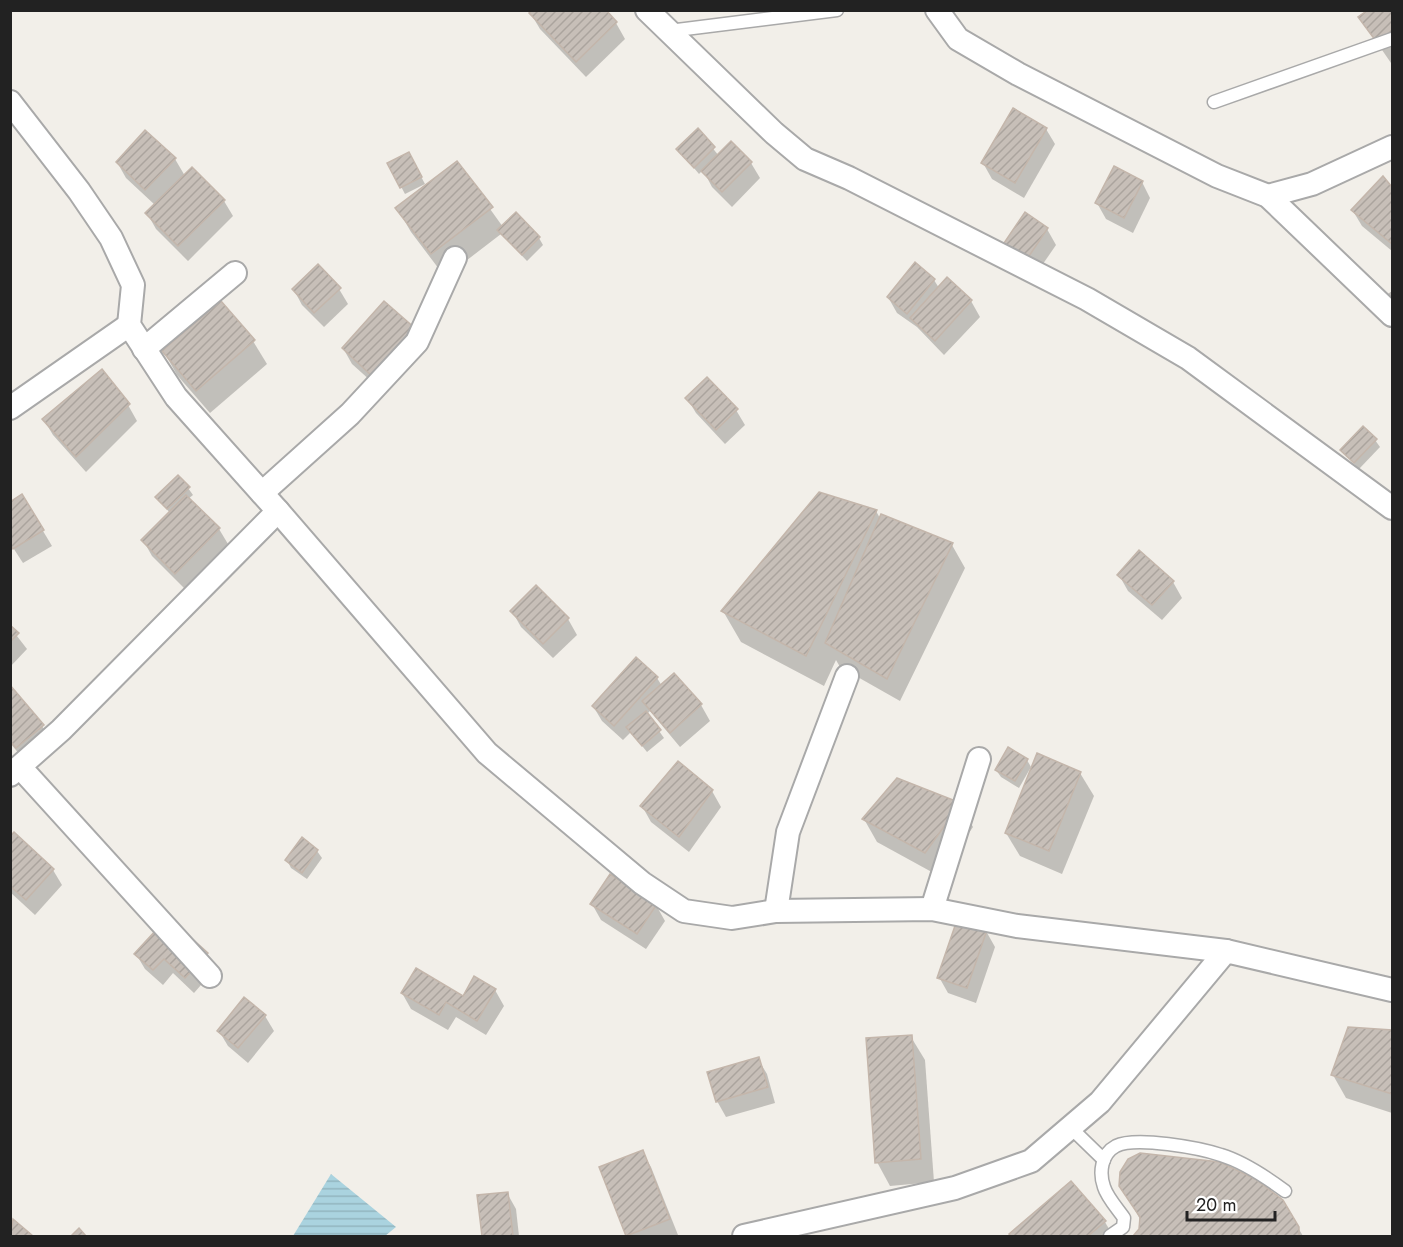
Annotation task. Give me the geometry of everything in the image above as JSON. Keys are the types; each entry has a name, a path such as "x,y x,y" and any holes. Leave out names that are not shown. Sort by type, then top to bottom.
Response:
{"street":[{"path":"647,10 774,133 805,159 849,178 1087,299 1178,352 1392,508"},
{"path":"937,10 958,39 1018,74 1217,176 1268,196 1392,315"},
{"path":"10,102 79,190 111,238 133,285 129,325 176,397 278,511 487,753 642,883 684,911 732,918 776,911 932,909 1017,926 1226,951 1392,990"},
{"path":"1268,196 1312,183 1392,147"},
{"path":"262,493 351,414 417,342 455,258"},
{"path":"144,349 235,273"},
{"path":"10,408 129,325"},
{"path":"210,976 15,771 61,730 278,511"},
{"path":"776,911 788,832 848,676"},
{"path":"932,909 979,759"},
{"path":"744,1236 955,1188 1031,1161 1100,1102 1226,951"}],"lane":[{"path":"669,31 837,10"},
{"path":"1214,102 1392,39"},
{"path":"1070,1127 1104,1160"},
{"path":"1110,1236 1122,1227 1124,1218 1104,1189 1101,1173 1104,1160 1116,1146 1140,1142 1222,1155 1265,1176 1285,1191"}],"water":[{"path":"331,1174 396,1227 385,1236 293,1236"}],"building":[{"path":"532,10 606,10 617,22 576,62 529,13"},
{"path":"1368,10 1392,10 1392,40 1381,48 1358,17"},
{"path":"1013,108 1047,128 1015,183 981,163"},
{"path":"698,128 715,147 694,168 676,149"},
{"path":"145,130 176,158 145,190 116,162"},
{"path":"731,141 752,162 722,192 701,171"},
{"path":"409,152 422,177 400,188 387,163"},
{"path":"457,161 493,207 431,254 395,208"},
{"path":"1114,166 1143,181 1124,218 1095,203"},
{"path":"192,167 225,200 178,246 145,213"},
{"path":"1383,176 1392,187 1392,244 1351,210"},
{"path":"516,212 540,237 522,255 497,230"},
{"path":"1025,212 1048,228 1027,259 1004,243"},
{"path":"915,262 935,279 907,314 887,297"},
{"path":"318,264 341,288 314,313 292,289"},
{"path":"947,277 972,300 935,341 910,318"},
{"path":"221,301 255,340 196,391 162,351"},
{"path":"384,301 416,329 373,377 342,348"},
{"path":"102,369 130,404 76,457 42,419"},
{"path":"707,377 738,409 716,430 685,398"},
{"path":"1363,426 1377,439 1354,463 1340,450"},
{"path":"178,475 190,487 167,509 155,497"},
{"path":"819,492 877,510 806,656 721,611"},
{"path":"22,494 44,530 13,549 10,544 10,502"},
{"path":"186,495 220,528 175,574 141,540"},
{"path":"881,514 953,543 887,679 825,643"},
{"path":"1139,550 1174,581 1152,605 1117,575"},
{"path":"536,585 569,618 543,644 510,611"},
{"path":"10,625 19,633 10,642"},
{"path":"636,657 658,677 614,726 592,706"},
{"path":"674,673 702,704 670,733 642,701"},
{"path":"10,685 44,725 16,748 10,741"},
{"path":"646,711 661,730 642,746 626,727"},
{"path":"1008,747 1028,759 1015,781 995,770"},
{"path":"1037,753 1081,772 1049,851 1005,833"},
{"path":"678,761 713,790 679,837 640,806"},
{"path":"897,778 961,803 925,853 862,819"},
{"path":"14,832 54,869 26,900 10,886 10,836"},
{"path":"302,837 318,850 302,873 285,860"},
{"path":"610,874 657,904 637,934 590,904"},
{"path":"168,917 208,953 185,978 164,959 153,970 134,954"},
{"path":"957,920 987,930 967,988 937,978"},
{"path":"416,968 463,996 474,976 496,989 477,1021 446,1002 439,1015 401,993"},
{"path":"244,997 266,1015 238,1048 217,1031"},
{"path":"1348,1027 1392,1030 1392,1094 1331,1075"},
{"path":"912,1035 921,1159 875,1163 866,1038"},
{"path":"759,1057 768,1087 716,1102 707,1072"},
{"path":"643,1150 670,1219 626,1236 599,1167"},
{"path":"1140,1153 1220,1162 1255,1179 1283,1200 1299,1227 1299,1236 1133,1236 1139,1229 1140,1217 1119,1186 1120,1172 1128,1159"},
{"path":"1071,1181 1106,1221 1088,1236 1011,1236 1009,1234"},
{"path":"508,1192 513,1236 482,1236 477,1195"},
{"path":"13,1219 33,1236 10,1236"},
{"path":"79,1228 86,1236 71,1236"}]}
